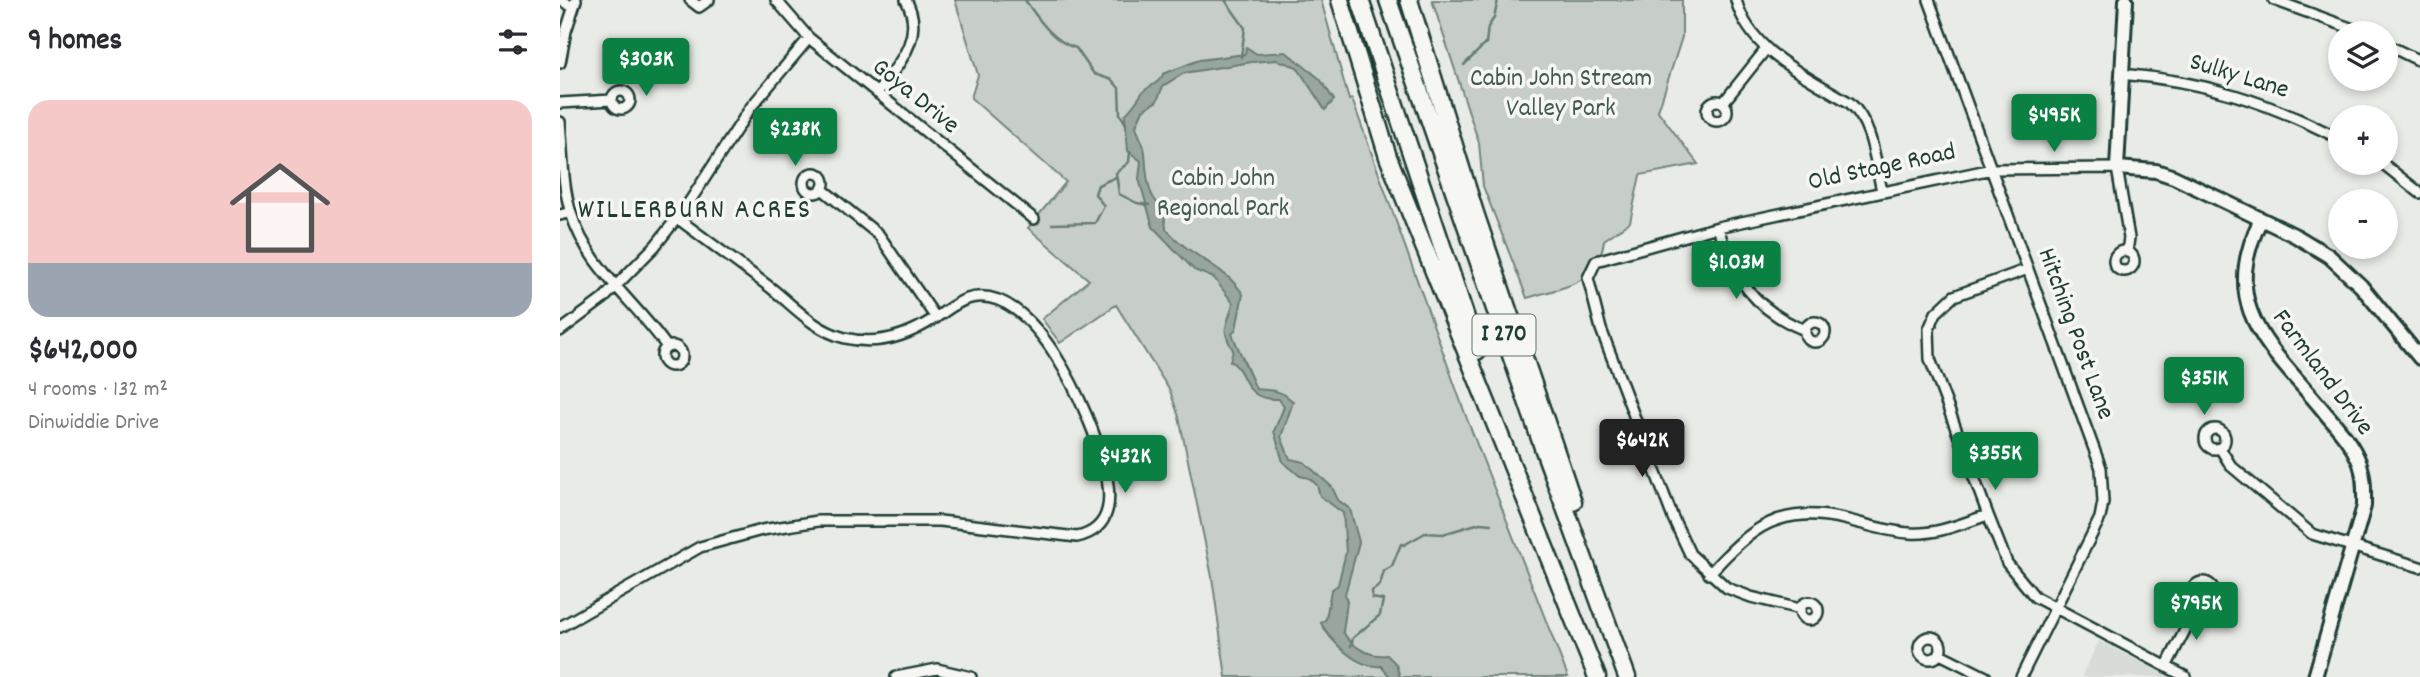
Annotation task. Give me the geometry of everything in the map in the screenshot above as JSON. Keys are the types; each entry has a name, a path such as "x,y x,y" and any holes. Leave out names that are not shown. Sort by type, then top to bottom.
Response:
{"highway":[{"path":"1332,0 1341,26 1354,48"},
{"name":"I 270","path":"1340,0 1388,157 1598,677"},
{"name":"I 270","path":"1360,0 1529,506"},
{"name":"I 270","path":"1388,0 1545,453 1625,673"},
{"name":"I 270","path":"1411,0 1475,213 1557,451 1625,673"}],"street":[{"path":"560,0 574,4 560,64"},
{"path":"690,0 699,7 709,0"},
{"name":"Goya Drive","path":"776,0 809,37 1034,219"},
{"path":"877,93 910,44 913,19 906,0"},
{"path":"1736,0 1747,29 1766,49 1850,103 1860,114 1868,130 1882,191"},
{"name":"Hitching Post Lane","path":"1929,0 2098,457 2103,486 2100,518 2021,677"},
{"path":"2126,0 2117,168 2129,238 2127,252"},
{"path":"2274,0 2331,21"},
{"path":"560,331 616,287 677,218 751,107 809,37"},
{"path":"1723,103 1766,49"},
{"path":"2398,50 2420,61"},
{"name":"Sulky Lane","path":"2121,74 2178,80 2230,92 2281,110 2328,133"},
{"path":"560,103 612,100"},
{"path":"560,122 570,212 587,250 616,287 645,317 667,347"},
{"name":"Old Stage Road","path":"1709,574 1690,554 1668,506 1594,308 1588,278 1591,267 1602,257 1718,227 1992,169 2117,168 2156,171 2175,177 2315,247 2341,266 2420,358"},
{"path":"2397,175 2420,193"},
{"path":"822,189 878,235 936,317"},
{"path":"560,215 570,212"},
{"path":"560,626 700,547 762,530 818,521 917,520 965,523 1065,537 1093,532 1107,513 1110,489 1092,428 1056,358 1022,316 995,298 970,298 909,333 887,339 856,340 836,335 816,326 677,218"},
{"name":"Farmland Drive","path":"2261,219 2245,255 2242,275 2247,304 2259,331 2351,444 2360,464 2364,506 2315,677"},
{"path":"1718,227 1732,270 1752,297 1779,317 1805,330"},
{"path":"2028,269 1954,296 1936,313 1929,329 1930,359 1988,515 2015,576 2035,597 2056,611 2186,677"},
{"path":"2220,449 2231,466 2302,527 2323,539 2420,567"},
{"path":"1800,609 1738,593 1709,574 1754,530 1789,516 1829,516 1895,532 1922,533 1988,515"},
{"path":"2166,667 2199,603"},
{"path":"1940,654 1986,677"},
{"path":"897,677 937,669 971,677"}],"shaded area":[{"path":"1246,47 1257,54 1286,52 1320,79 1334,100 1325,110 1297,67 1277,60 1184,73 1163,86 1157,101 1143,110 1136,126 1144,149 1149,185 1152,196 1164,214 1166,229 1186,247 1217,268 1243,294 1236,329 1232,334 1256,389 1280,393 1293,402 1281,437 1290,459 1304,462 1332,487 1338,500 1350,509 1359,542 1345,594 1347,602 1343,632 1362,650 1387,655 1396,664 1400,677 1390,677 1381,666 1363,663 1346,653 1321,623 1326,619 1331,590 1338,585 1346,552 1343,513 1320,496 1317,485 1309,478 1300,476 1283,462 1274,431 1284,407 1279,399 1266,398 1251,390 1240,371 1230,361 1233,350 1226,336 1226,326 1233,303 1214,278 1194,270 1153,227 1139,179 1141,161 1128,151 1125,115 1144,90 1163,74 1199,60 1245,54"},
{"path":"2099,641 2171,677 2081,677"}],"green space":[{"name":"Cabin John Regional Park","path":"955,0 1321,0 1349,100 1352,99 1467,419 1568,677 1226,677 1212,577 1179,417 1170,391 1116,305 1060,343 1042,319 1089,280 1028,228 1066,182 971,98 978,75"},
{"name":"Cabin John Stream Valley Park","path":"1432,0 1682,0 1682,37 1658,111 1698,164 1640,175 1630,222 1604,240 1595,267 1578,282 1527,298 1483,186 1479,143"}],"waterway":[{"path":"1025,0 1053,35 1076,48 1094,74 1112,80 1119,88 1120,114 1126,124"},
{"path":"1225,0 1245,28 1241,57"},
{"path":"1464,65 1486,43 1488,27 1494,18 1498,0"},
{"path":"1130,152 1129,162 1116,173 1119,194 1137,203 1149,205"},
{"path":"1052,224 1095,223 1104,206 1095,194 1098,185 1116,177"},
{"path":"1351,646 1353,638 1380,615 1383,600 1372,598 1372,591 1380,585 1384,571 1392,566 1401,544 1404,545 1425,533 1443,534 1480,523 1491,524"}],"district":[{"name":"WILLERBURN ACRES","path":"695,212"}]}
